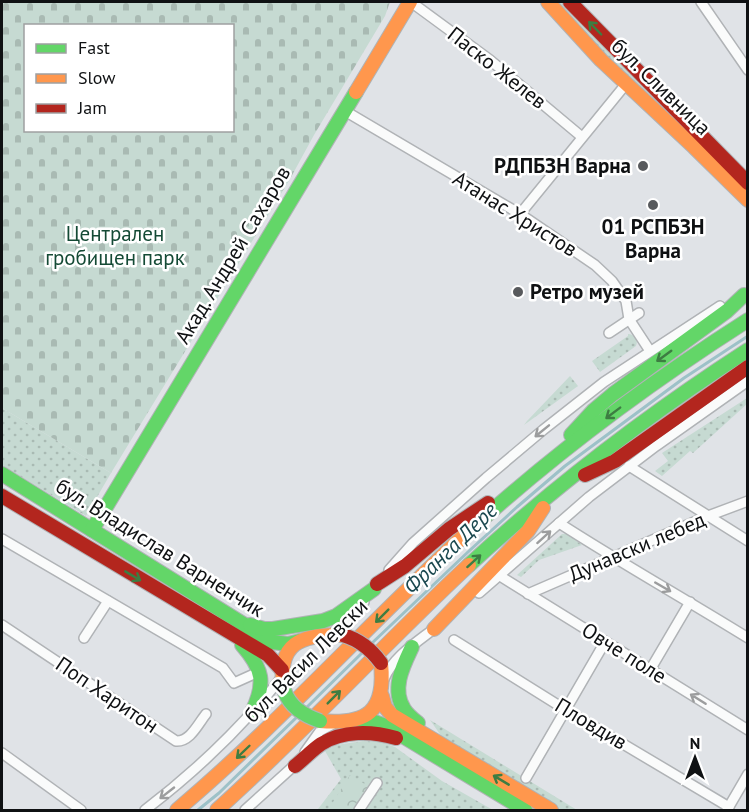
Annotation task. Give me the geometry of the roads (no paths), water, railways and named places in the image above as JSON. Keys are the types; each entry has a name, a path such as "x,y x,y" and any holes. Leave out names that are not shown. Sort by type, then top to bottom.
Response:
{"main road":[{"name":"Акад. Андрей Сахаров","path":"92,531 411,2"},
{"name":"бул. Сливница","path":"548,2 626,84 675,119 747,183"},
{"name":"бул. Сливница","path":"577,4 747,199"},
{"path":"235,628 273,629 323,621 336,616 405,566 459,521 536,473 600,405 727,311 746,294"},
{"name":"бул. Васил Левски","path":"177,810 226,769 279,719 447,551 536,473 654,383 747,320"},
{"path":"217,810 274,758 409,622 504,533 556,490 688,389 747,350"},
{"path":"434,629 528,531 556,490 615,461 747,367"},
{"name":"бул. Владислав Варненчик","path":"2,474 92,531 235,628 276,662 282,679"},
{"name":"бул. Владислав Варненчик","path":"2,496 235,628 277,644 300,641"},
{"path":"235,628 261,672 260,693 252,712"},
{"path":"382,689 379,701 370,712 358,719 335,723 320,721 294,709 287,700 282,679 283,663 288,651 300,641 314,636 336,635 354,639 366,645 381,663 385,707 392,715 551,810"},
{"path":"412,647 401,671 400,701 405,711 442,745"},
{"path":"358,719 386,726 525,810"},
{"path":"295,766 326,741 351,734 387,735 423,748"}],"street":[{"name":"Паско Желев","path":"411,2 490,60 582,136"},
{"path":"701,2 747,70"},
{"path":"520,214 626,84"},
{"name":"Атанас Христов","path":"345,111 520,214 595,265 612,281 626,301 629,319 650,351"},
{"path":"336,635 413,543 486,478 598,387 719,306 746,294"},
{"path":"609,333 639,313"},
{"path":"382,689 390,667 500,576 589,497 747,381"},
{"path":"629,466 747,541"},
{"name":"Дунавски лебед","path":"528,594 747,501"},
{"path":"560,523 612,558 690,602 747,638"},
{"path":"2,539 223,668 234,683 254,674"},
{"name":"Овче поле","path":"500,576 747,730"},
{"path":"84,638 108,601"},
{"path":"650,670 690,602"},
{"name":"Поп Харитон","path":"2,625 176,741 185,740 206,714"},
{"name":"Пловдив","path":"454,640 728,809"},
{"path":"526,778 605,642"},
{"path":"145,810 193,771 282,679"},
{"path":"245,810 257,805 295,766 316,736 335,723"},
{"path":"2,753 81,810"},
{"path":"728,809 747,774"},
{"path":"359,810 376,783"}],"waterway":[{"name":"Франга Дере","path":"371,644 517,507 565,466 684,378 748,336"},
{"name":"Франга Дере","path":"305,709 364,651"},
{"name":"Франга Дере","path":"198,810 219,793 298,716"}],"place":[{"name":"РДПБЗН Варна","path":"643,166"},
{"name":"01 РСПБЗН Варна","path":"653,205"},
{"name":"Ретро музей","path":"518,292"}],"park label":[{"name":"Централен гробищен парк","path":"115,246"}]}
